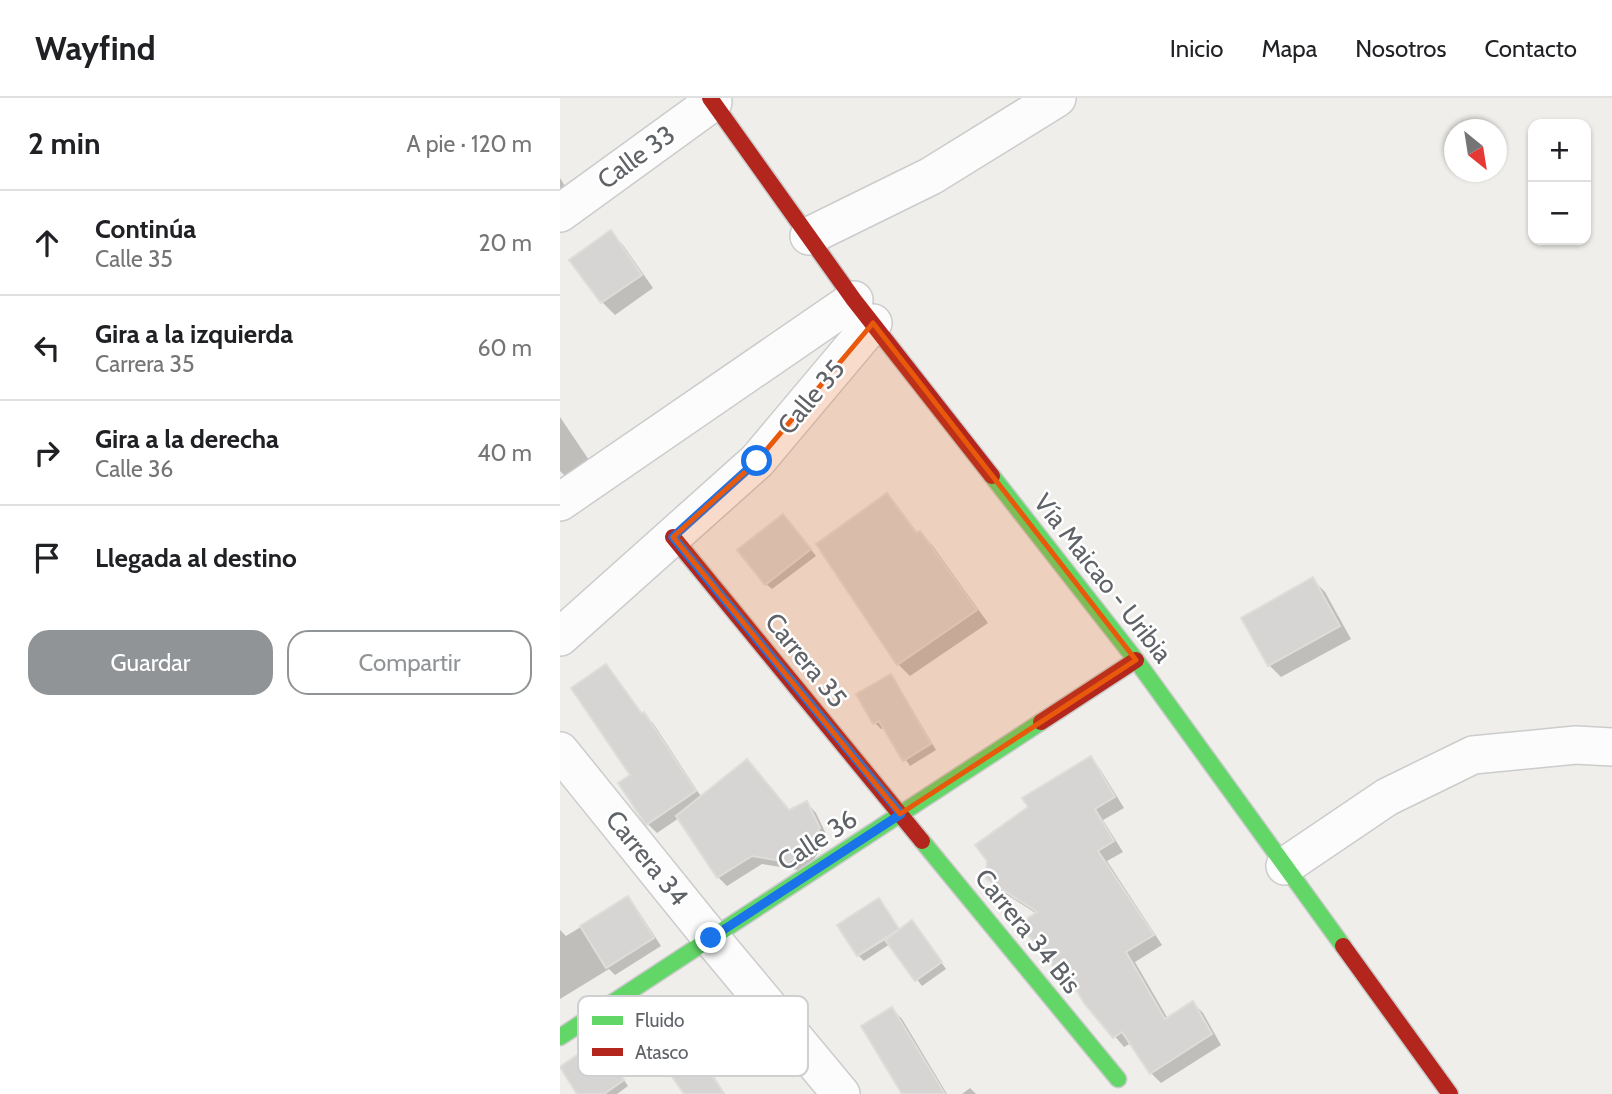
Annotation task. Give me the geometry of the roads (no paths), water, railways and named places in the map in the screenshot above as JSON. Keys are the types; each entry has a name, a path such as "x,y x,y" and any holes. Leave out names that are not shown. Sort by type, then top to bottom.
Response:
{"street":[{"path":"809,236 931,176 1057,98"},
{"name":"Vía Maicao - Uribia","path":"711,100 864,311 1136,660 1450,1094"},
{"name":"Calle 33","path":"560,213 711,100"},
{"name":"Calle 35","path":"560,502 864,311"},
{"name":"Calle 35","path":"560,637 757,461 864,311"},
{"name":"Carrera 35","path":"673,537 901,814"},
{"name":"Calle 36","path":"623,996 1136,660"},
{"path":"1284,866 1387,797 1473,755 1576,745 1612,747"},
{"name":"Carrera 34","path":"560,751 759,996"},
{"name":"Carrera 34 Bis","path":"901,814 1118,1079"},
{"name":"Calle 36","path":"560,1037 578,1025"},
{"name":"Carrera 34","path":"808,1054 841,1094"}]}
